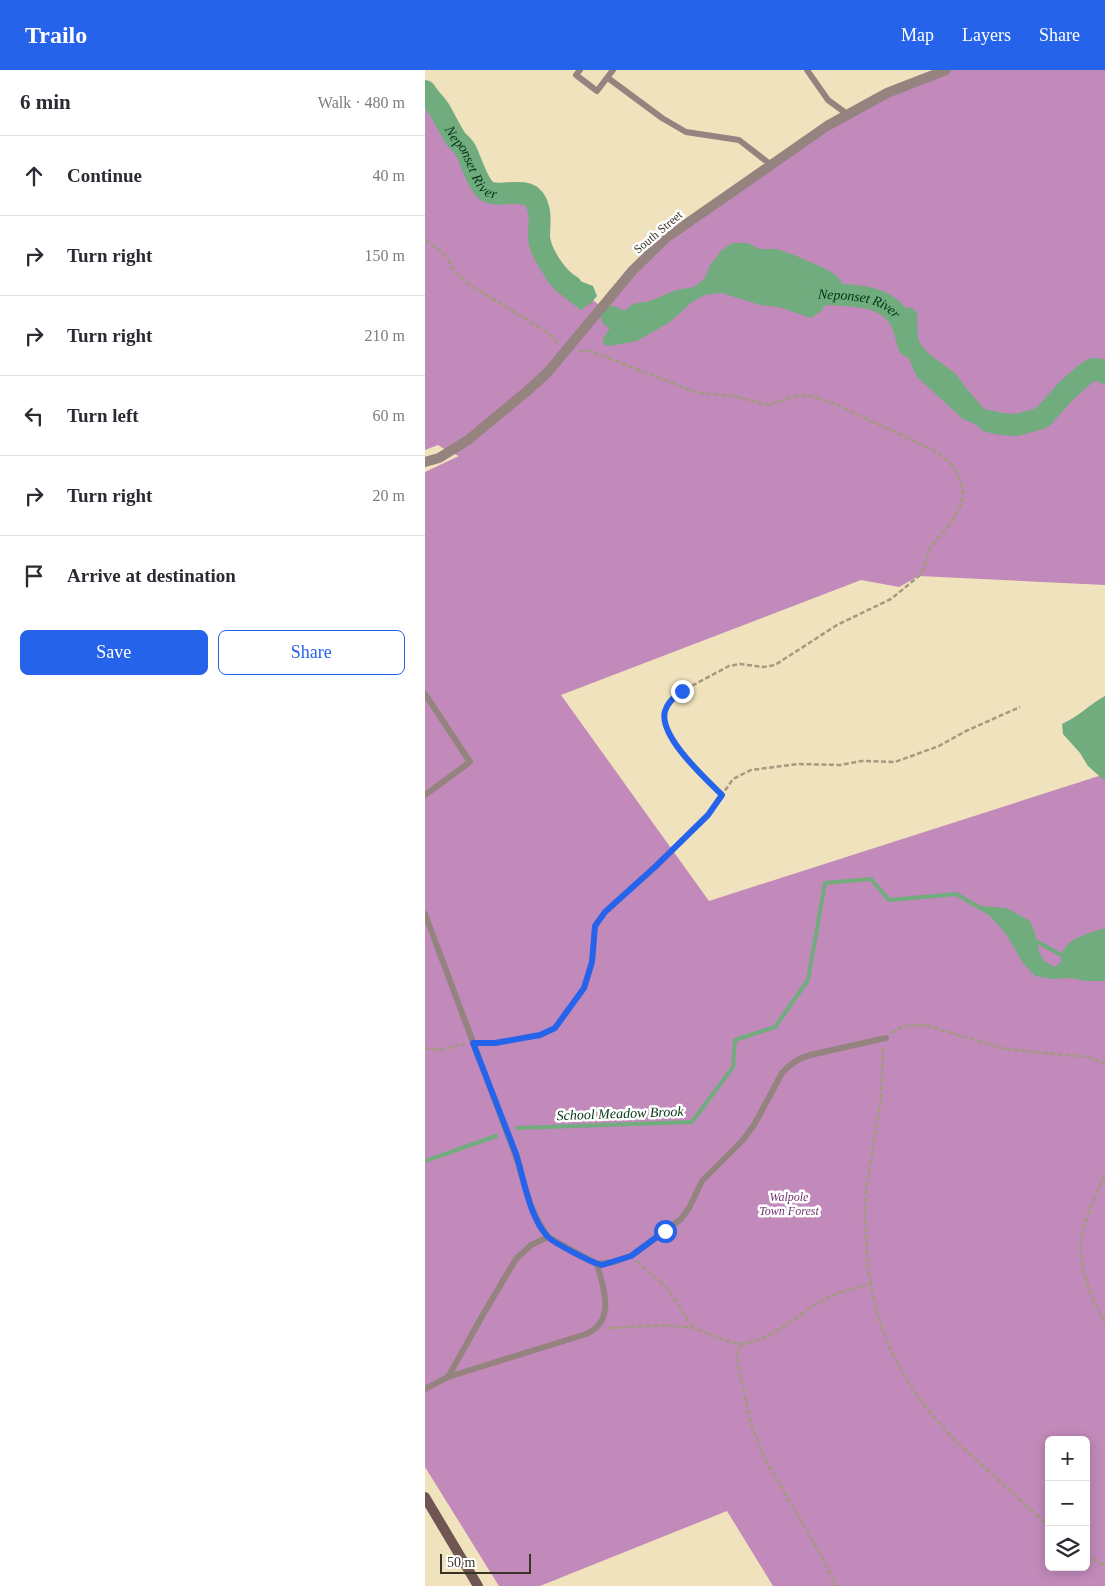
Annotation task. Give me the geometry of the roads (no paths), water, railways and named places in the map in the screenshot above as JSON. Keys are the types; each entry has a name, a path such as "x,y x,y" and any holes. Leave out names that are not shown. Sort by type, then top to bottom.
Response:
{"main road":[{"path":"425,1497 478,1586"}],"street":[{"name":"South Street","path":"425,462 449,452 488,425 547,373 619,286 666,238 770,164 847,114 887,93 945,70"}],"lane":[{"path":"580,70 576,76 597,92 613,70"},
{"path":"807,70 828,100 847,114"},
{"path":"608,78 662,118 686,132 739,140 770,164"},
{"path":"425,694 470,762 425,795"},
{"path":"425,914 516,1157 534,1213 548,1237 597,1264 614,1262 631,1256 681,1219 689,1208 702,1180 742,1141 754,1125 782,1073 789,1065 810,1055 886,1038"},
{"path":"448,1377 516,1259 531,1245 548,1237"},
{"path":"425,1389 448,1377 586,1334 596,1329 602,1321 605,1311 603,1287 597,1264"}],"waterway":[{"name":"Neponset River","path":"425,91 439,109 456,139 465,149 484,188 487,191 498,194 524,193 530,195 537,203 540,223 539,237 542,250 555,271 571,286"},
{"name":"Neponset River","path":"812,293 858,296 881,302 890,308 900,319 909,346"},
{"name":"Neponset River","path":"612,317 621,322 629,323 636,322 645,317"},
{"name":"Neponset River","path":"988,421 1017,425 1042,418 1066,391 1084,375 1093,369 1101,370 1105,373"},
{"name":"School Meadow Brook","path":"517,1128 692,1122 733,1067 735,1040 775,1027 808,980 825,883 871,879 889,900 956,894 989,913"},
{"name":"School Meadow Brook","path":"1034,940 1065,957"},
{"name":"School Meadow Brook","path":"425,1161 496,1136"}],"park label":[{"name":"Walpole Town Forest","path":"789,1204"}]}
